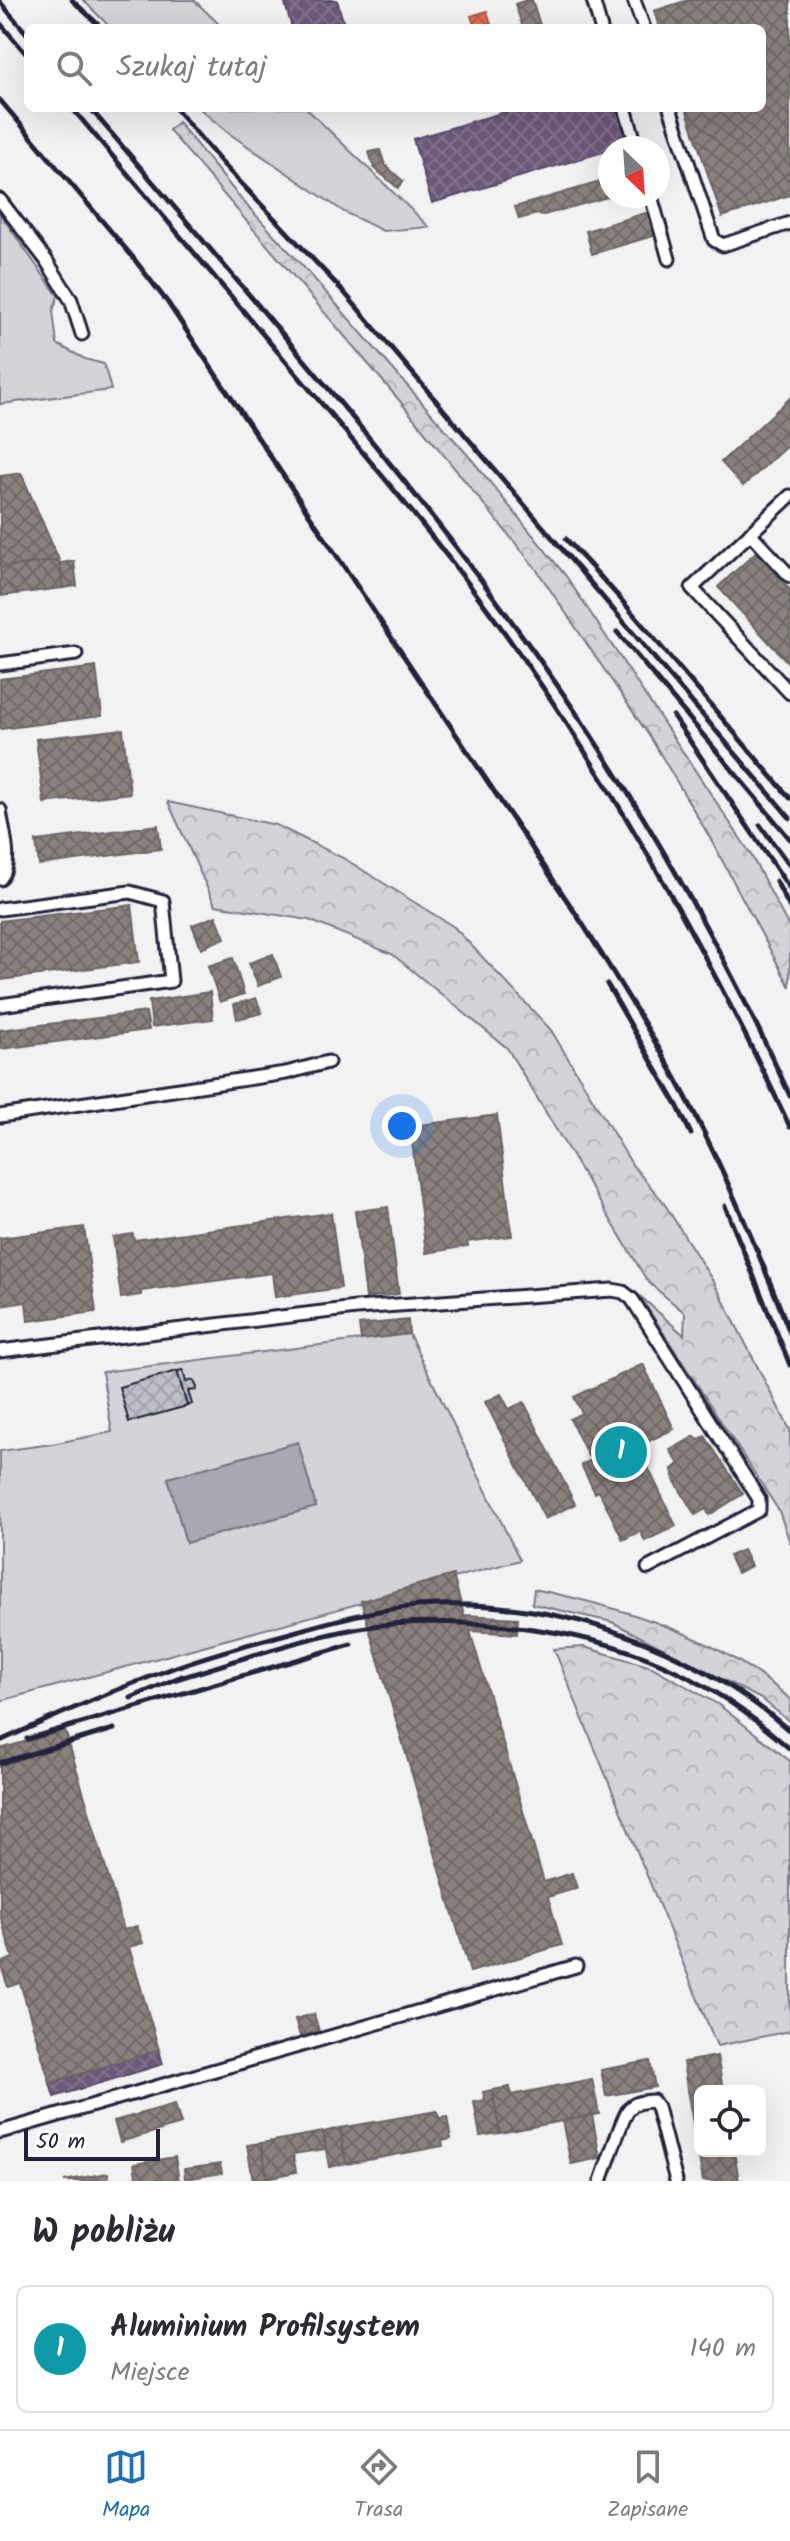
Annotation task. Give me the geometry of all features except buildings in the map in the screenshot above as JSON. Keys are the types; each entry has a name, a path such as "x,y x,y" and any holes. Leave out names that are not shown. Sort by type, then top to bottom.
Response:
{"lane":[{"path":"593,0 600,24"},
{"path":"634,0 643,24"},
{"path":"626,112 633,136"},
{"path":"671,112 714,240 723,245 790,223"},
{"path":"0,200 46,260 71,300 82,334"},
{"path":"654,208 669,259"},
{"path":"790,496 692,588 790,693"},
{"path":"750,533 790,576"},
{"path":"0,664 76,654"},
{"path":"0,816 6,861 5,873 0,879"},
{"path":"0,909 130,892 163,901 171,981 0,1005"},
{"path":"0,1116 286,1073 328,1062"},
{"path":"0,1351 356,1308 612,1290 623,1292 632,1299 759,1499 759,1510 648,1568"},
{"path":"0,2132 576,1966"},
{"path":"601,2181 626,2113 635,2104 653,2101 676,2181"}],"green space":[{"path":"83,0 194,0 219,24 107,24"},
{"path":"204,112 310,112 429,227 383,231 344,212 227,132"},
{"path":"178,122 241,199 472,460 566,576 750,853 790,929 790,987 709,836 652,740 534,566 399,400 169,130"},
{"path":"0,214 58,296 53,311 57,344 85,359 104,364 111,390 0,404"},
{"path":"168,802 276,825 345,859 454,927 551,1030 633,1166 662,1200 716,1286 790,1430 790,1543 779,1511 639,1295 684,1335 685,1313 648,1282 507,1048 392,954 309,920 215,905"},
{"path":"409,1334 520,1560 0,1701 0,1451 112,1432 102,1372"},
{"path":"534,1589 636,1616 670,1628 733,1658 790,1699 790,1722 763,1700 612,1622 532,1604"},
{"path":"584,1647 652,1667 719,1705 790,1761 790,2031 717,2046 554,1649"}],"shaded area":[{"path":"298,1442 316,1507 186,1543 168,1478"}],"railway":[{"path":"72,0 98,24"},
{"path":"0,2 24,30"},
{"path":"0,23 24,51"},
{"path":"0,100 168,303 582,923 649,1031 701,1126 790,1333"},
{"path":"75,112 375,467 497,622 579,743 655,867 725,996 790,1127"},
{"path":"93,112 354,419 456,547 546,669 660,846 729,970 790,1096"},
{"path":"178,112 222,163 343,291 790,818"},
{"path":"566,539 790,798"},
{"path":"617,632 790,839"},
{"path":"673,716 790,889"},
{"path":"760,825 790,866"},
{"path":"776,881 790,908"},
{"path":"607,984 691,1134"},
{"path":"725,1206 790,1365"},
{"path":"0,1741 125,1686 213,1655 363,1614 438,1605 533,1611 626,1635 712,1676 790,1731"},
{"path":"173,1680 289,1645 375,1626 436,1622 526,1628 569,1635 647,1658 720,1695 790,1749"},
{"path":"27,1739 351,1644"},
{"path":"131,1698 182,1676"},
{"path":"0,1763 114,1729"}],"place":[{"name":"Aluminium Profilsystem","path":"621,1452"}]}
